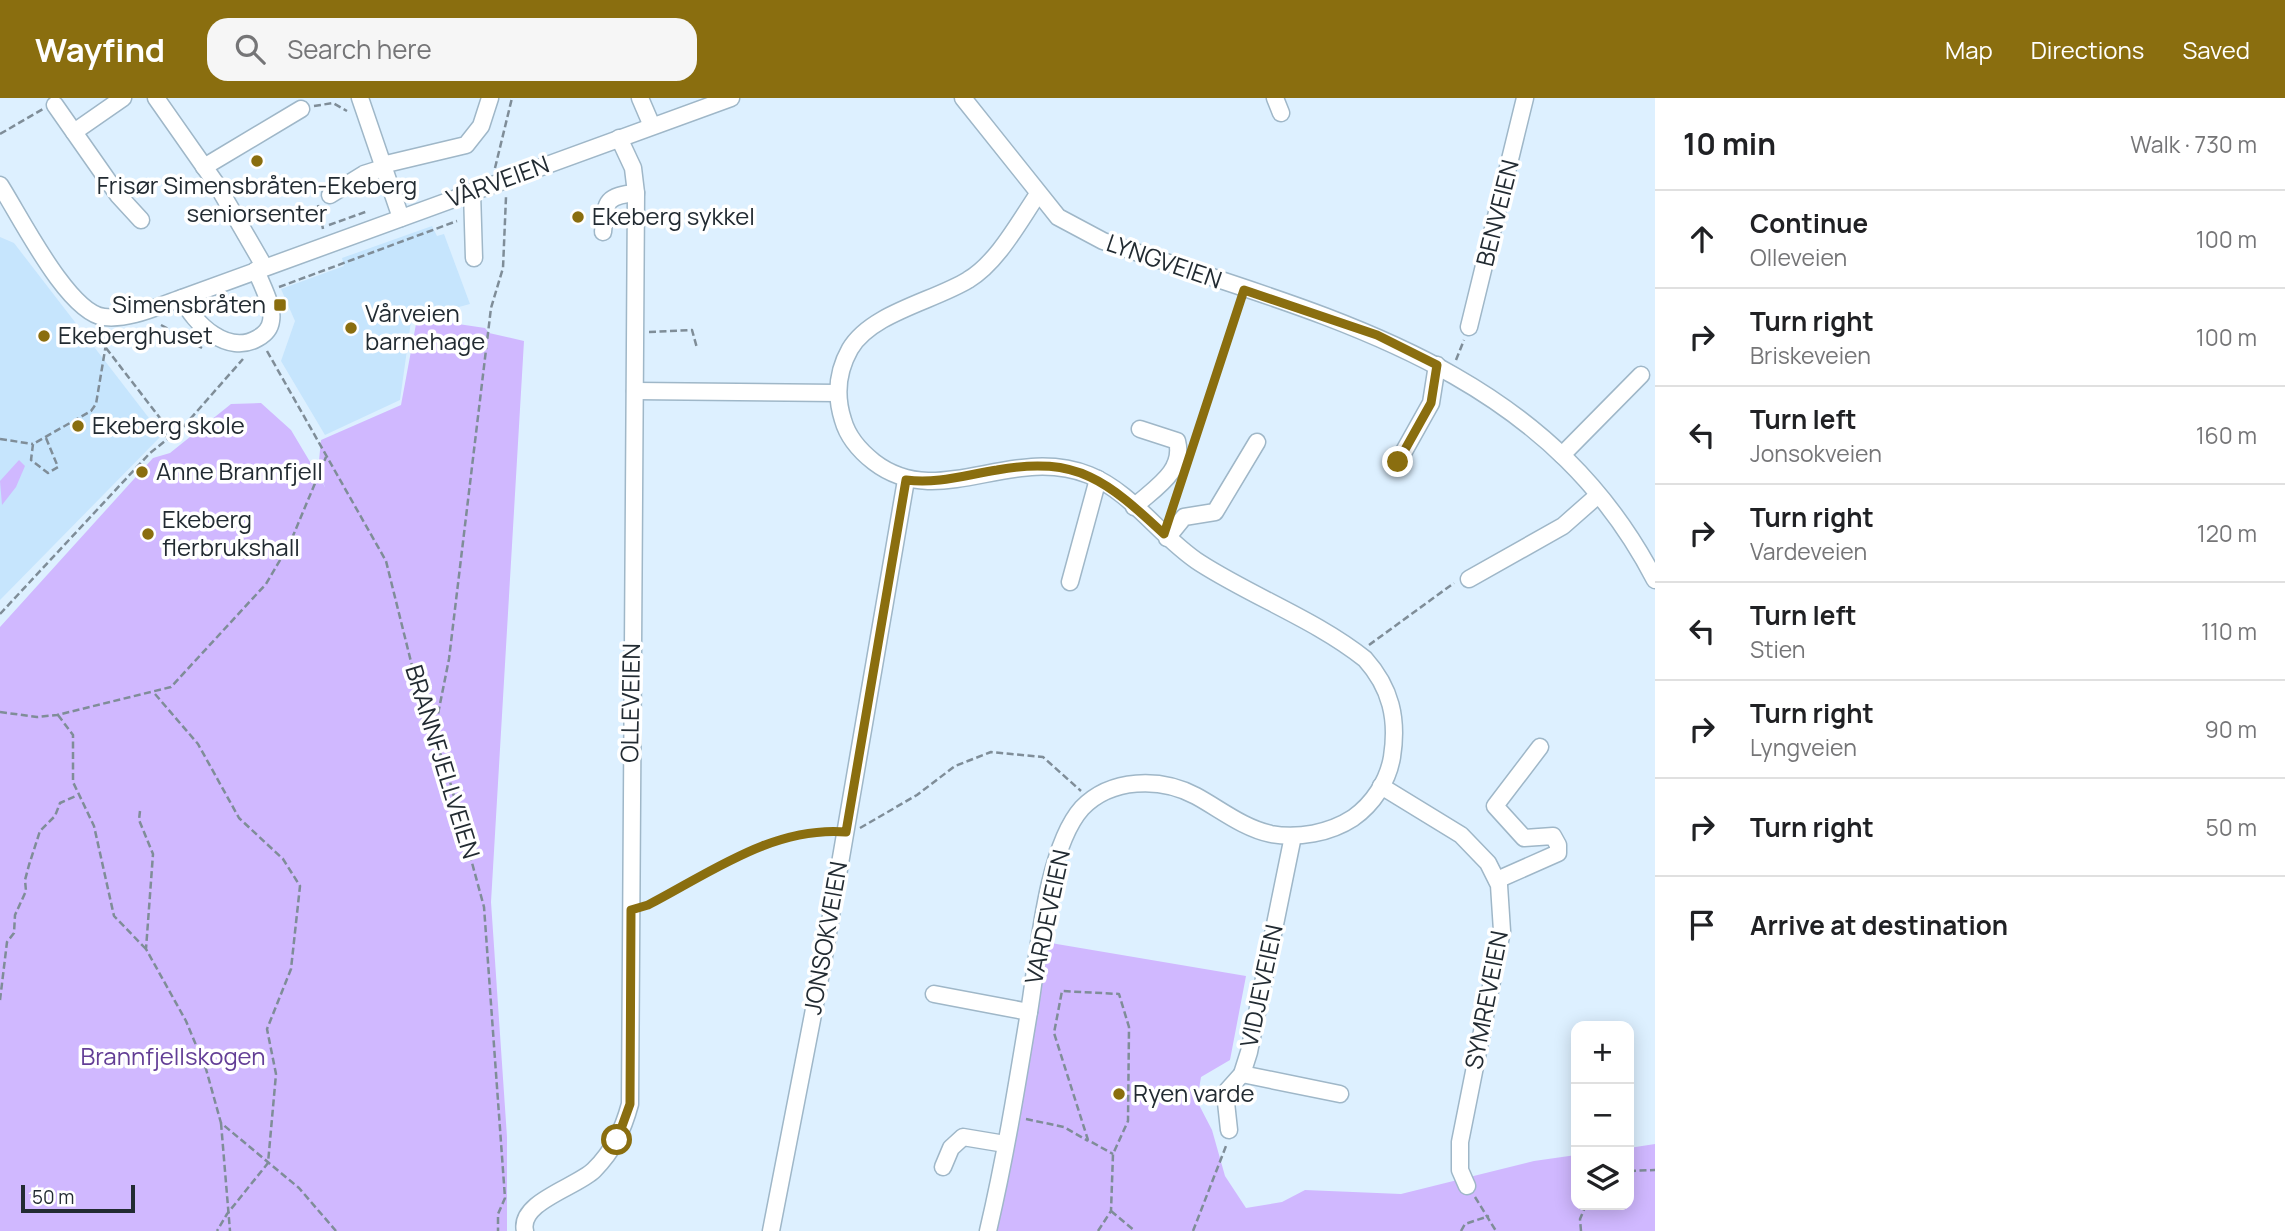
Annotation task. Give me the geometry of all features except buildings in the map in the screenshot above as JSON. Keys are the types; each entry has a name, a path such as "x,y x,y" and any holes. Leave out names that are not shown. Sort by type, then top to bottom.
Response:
{"street":[{"path":"74,132 123,98"},
{"path":"156,98 204,167 260,268 271,323 268,330 249,342 228,342 196,321 182,298"},
{"path":"360,98 401,218"},
{"path":"330,195 364,174 383,166 466,145 481,126 490,98"},
{"path":"640,98 652,126"},
{"path":"679,98 685,115"},
{"name":"VÅRVEIEN","path":"0,185 7,210 64,288 90,313 102,317 126,316 731,98"},
{"name":"LYNGVEIEN","path":"963,98 1058,217 1094,237 1377,335 1437,365 1508,408 1562,455 1650,559 1655,580"},
{"name":"BENVEIEN","path":"1469,327 1525,98"},
{"path":"55,106 117,195 141,220"},
{"path":"204,167 300,109"},
{"name":"OLLEVEIEN","path":"524,1228 539,1203 592,1172 611,1151 624,1125 630,1104 636,193 633,168 619,138"},
{"path":"472,192 474,258"},
{"path":"603,232 608,200 614,194 636,193"},
{"name":"VARDEVEIEN","path":"988,1231 1006,1144 1045,911 1058,856 1072,823 1100,794 1126,785 1168,785 1194,794 1270,834 1293,836 1331,829 1368,806 1381,786 1391,759 1393,711 1380,675 1360,655 1200,564 1098,479 1059,467 1024,466 928,483 906,480 889,474 855,445 845,427 837,393 839,375 858,338 915,304 970,279 1016,227 1038,194"},
{"path":"473,215 489,209"},
{"path":"1398,462 1431,403 1437,365"},
{"path":"1562,455 1641,375"},
{"path":"635,391 837,393"},
{"path":"1134,507 1164,483 1173,469 1179,448 1177,441 1171,438 1140,429"},
{"path":"1167,538 1184,517 1216,512 1257,442"},
{"path":"1070,582 1098,479"},
{"name":"JONSOKVEIEN","path":"771,1231 846,829 906,480"},
{"path":"1462,581 1563,526 1597,496"},
{"path":"1497,880 1559,853 1553,836 1524,838 1495,806 1540,747"},
{"name":"SYMREVEIEN","path":"1381,786 1461,835 1480,853 1497,880 1503,909 1502,932 1459,1151 1467,1186"},
{"name":"VIDJEVEIEN","path":"1229,1130 1225,1093 1242,1074 1293,836"},
{"path":"934,994 1029,1012"},
{"path":"1242,1074 1340,1094"},
{"path":"943,1167 954,1143 963,1137 1006,1144"}],"path":[{"path":"300,109 333,103 344,98"},
{"path":"496,171 495,161 512,98"},
{"path":"333,103 345,108 350,117"},
{"path":"0,134 39,111 55,106"},
{"path":"433,737 449,659 491,308 503,268 505,191"},
{"path":"323,229 318,206 330,195"},
{"path":"329,225 368,211"},
{"path":"276,288 473,215"},
{"path":"1192,451 1244,290"},
{"path":"162,325 202,348"},
{"path":"0,439 33,444 91,411 96,404 108,329"},
{"path":"649,332 692,330 697,348"},
{"path":"106,348 163,422 166,439"},
{"path":"1454,364 1460,350"},
{"name":"BRANNFJELLVEIEN","path":"267,351 386,561 433,737 449,778 484,907 503,1164 503,1205 498,1214 498,1231"},
{"path":"0,614 166,439 184,426 243,359"},
{"path":"33,444 31,460 48,473 58,467 46,438"},
{"path":"0,712 37,717 57,715 171,687 266,584 290,543 326,457"},
{"path":"1172,511 1180,487"},
{"path":"1360,655 1398,622 1462,581"},
{"path":"155,694 198,744 239,818 283,859 300,886 291,969 267,1030 276,1074 268,1163 227,1213 217,1231"},
{"path":"57,715 73,734 73,782 94,826 114,916 146,949 186,1021 206,1069 220,1123 230,1231"},
{"path":"631,910 648,905 778,838 866,826 917,795 955,766 991,752 1043,757 1090,802"},
{"path":"0,1001 6,942 14,933 15,915 26,891 25,880 40,831 55,816 60,803 77,795"},
{"path":"140,811 139,820 153,854 146,949"},
{"path":"1088,1140 1054,1033 1062,991 1119,993 1129,1027 1128,1121 1113,1154 1111,1211 1098,1231"},
{"path":"1010,1116 1064,1127 1113,1154"},
{"path":"220,1123 299,1188 336,1231"},
{"path":"1193,1231 1229,1130"},
{"path":"1634,1171 1655,1170"},
{"path":"1467,1186 1489,1216 1496,1231"},
{"path":"1581,1231 1580,1220 1584,1210"},
{"path":"1111,1211 1135,1231"},
{"path":"1461,1231 1465,1224 1489,1216"}],"shaded area":[{"name":"Vårveien barnehage","path":"432,226 437,236 444,234 470,304 429,315 422,312 412,314 400,400 325,435 281,361 295,321 281,289 344,266 342,258"},
{"name":"Ekeberg skole","path":"0,237 14,243 162,435 0,600"}],"green space":[{"name":"Brannfjellskogen","path":"438,321 485,328 489,333 524,341 491,902 507,1137 507,1231 0,1231 0,627 153,458 170,453 231,404 261,403 291,430 325,487 318,471 321,440 401,405 416,324"},
{"path":"19,460 25,466 16,487 2,505 0,481"},
{"path":"1039,941 1246,976 1230,1060 1201,1077 1197,1101 1212,1130 1225,1176 1246,1208 1282,1202 1305,1190 1401,1194 1534,1161 1571,1156 1571,1210 1634,1210 1634,1147 1655,1144 1655,1231 980,1231"}],"place":[{"name":"Frisør Simensbråten-Ekeberg seniorsenter","path":"257,161"},
{"name":"Ekeberg sykkel","path":"578,217"},
{"name":"Simensbråten","path":"280,305"},
{"name":"Vårveien barnehage","path":"351,328"},
{"name":"Ekeberghuset","path":"44,336"},
{"name":"Ekeberg skole","path":"78,426"},
{"name":"Anne Brannfjell","path":"142,472"},
{"name":"Ekeberg flerbrukshall","path":"148,534"},
{"name":"Ryen varde","path":"1119,1094"}],"route":[{"path":"617,1140 630,1104 631,910 648,905 778,838 831,831 846,832 878,631 906,480 928,483 1024,466 1059,467 1086,473 1098,479 1164,534 1244,290 1377,335 1437,365 1431,403 1398,462"}]}
